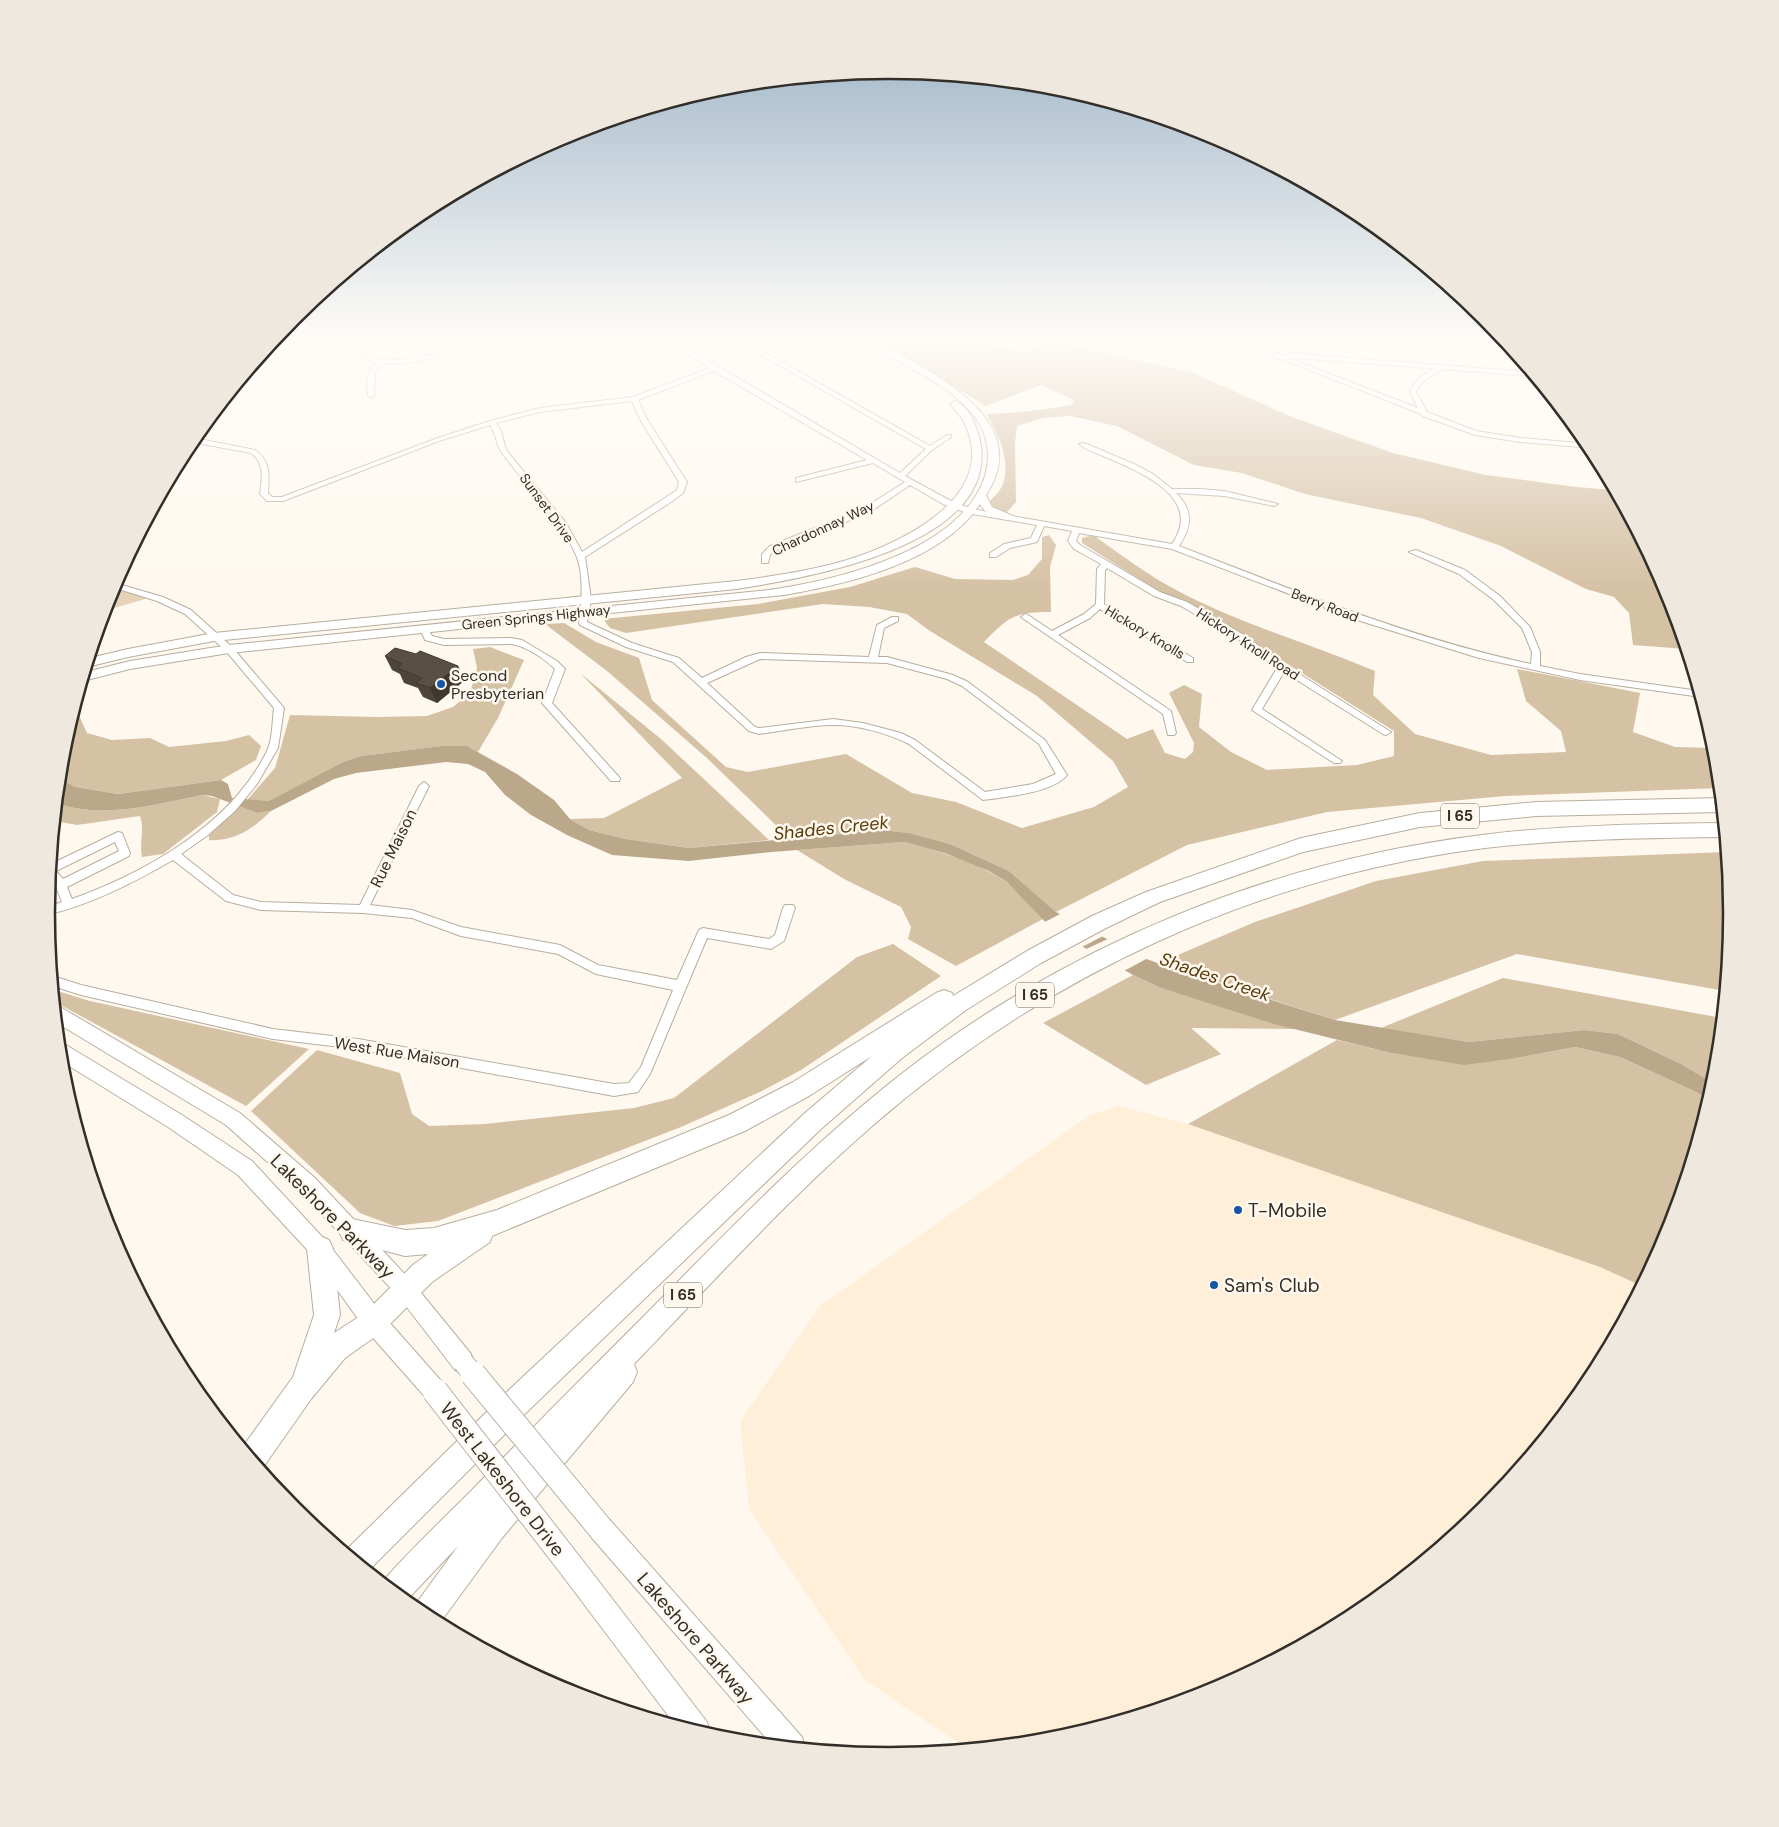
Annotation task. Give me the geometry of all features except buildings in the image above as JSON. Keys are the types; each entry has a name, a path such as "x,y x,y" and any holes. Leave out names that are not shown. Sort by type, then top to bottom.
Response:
{"highway":[{"name":"I 65","path":"360,1558 522,1396 813,1121 951,1001 982,989 1034,956 1099,922 1153,897 1301,845 1420,820 1536,809 1717,805"},
{"name":"I 65","path":"398,1587 810,1167 862,1120 911,1080 1030,998 1117,950 1201,912 1246,896 1337,869 1385,858 1454,846 1555,835 1719,830"},
{"path":"352,1231 405,1243 434,1240 497,1222 737,1123 800,1089 951,1001"},
{"path":"255,1455 301,1389 335,1348 374,1322 423,1273 497,1222"},
{"path":"301,1389 327,1315 320,1249"},
{"path":"430,1610 491,1527 606,1393 698,1280"}],"main road":[{"name":"Green Springs Highway","path":"94,661 128,653 214,637 736,585 806,575 862,560 913,537 942,516 966,490 973,474 977,455 976,442 968,421"},
{"name":"Green Springs Highway","path":"90,675 130,665 229,649 769,594 847,579 890,564 929,544 956,525 982,497 990,479 994,463 994,449 990,436 981,421"},
{"path":"982,497 988,509 1007,517"},
{"name":"Lakeshore Parkway","path":"61,1016 233,1119 308,1185 406,1290 601,1529 787,1742"},
{"name":"Lakeshore Parkway","path":"68,1056 175,1121 245,1168 320,1249 374,1322 435,1391"},
{"name":"West Lakeshore Drive","path":"435,1391 609,1614 691,1724"}],"street":[{"path":"202,442 253,451 260,455 266,466 264,494 270,499 283,499 438,440 495,421"},
{"path":"580,556 680,491 683,482 673,463 644,421"},
{"name":"Berry Road","path":"808,421 954,505 970,511 1174,547 1393,630 1466,652 1600,681 1695,693"},
{"path":"882,421 930,449"},
{"path":"1444,421 1475,432 1499,437 1579,445"},
{"name":"Sunset Drive","path":"492,422 498,431 503,450 559,519 580,556 587,599 585,613"},
{"path":"902,475 930,449 949,436"},
{"path":"1082,444 1148,474 1173,491 1182,506 1186,520 1184,531 1174,547"},
{"path":"799,480 875,460"},
{"name":"Chardonnay Way","path":"764,561 766,554 773,548 867,510 911,481"},
{"path":"1173,491 1225,492 1274,504"},
{"path":"993,555 1007,546 1034,540 1042,523"},
{"path":"1077,529 1072,539 1074,544 1106,564"},
{"path":"1414,552 1462,572 1497,598 1526,627 1534,644 1535,668"},
{"name":"Hickory Knolls","path":"1052,635 1087,616 1100,605 1101,569 1106,564"},
{"name":"Hickory Knoll Road","path":"1106,564 1157,594 1184,604 1241,637 1282,667 1386,732"},
{"path":"55,908 86,899 135,876 173,854 206,831 245,792 272,752 279,708 229,649 188,612 160,599 122,587"},
{"name":"Hickory Knolls","path":"1100,605 1190,660"},
{"path":"585,613 583,623 629,645 676,660 752,729 759,731 833,722 863,726 898,735 912,742 982,796 1002,794 1054,781 1062,775 1042,742 964,684 950,677 887,660 760,656 749,659 702,682"},
{"path":"1025,617 1168,713 1171,733"},
{"path":"874,659 880,628 894,618"},
{"path":"424,628 428,638 444,642 511,641 522,643 554,663 560,669 547,703 615,779"},
{"path":"1282,667 1257,710 1337,761"},
{"name":"Rue Maison","path":"363,909 424,786"},
{"path":"57,867 118,836 125,853 61,885"},
{"path":"173,854 230,898 261,906 363,909 412,914 461,932 560,950 596,969 680,986"},
{"path":"56,879 69,904"},
{"name":"West Rue Maison","path":"58,982 81,990 273,1034 358,1044 614,1090 633,1088 646,1070 703,933 772,944 780,938 790,908"}],"shaded area":[{"path":"990,421 1032,421 1017,426 1015,443 1016,502 1007,512 997,510 989,502 1002,486 1005,475 1004,456 999,439"},
{"path":"1095,421 1304,421 1393,453 1486,475 1608,489 1638,544 1681,649 1633,645 1629,613 1614,597 1586,589 1501,546 1421,518 1305,494 1242,473 1194,465 1117,426"},
{"path":"1049,535 1056,545 1050,567 1051,612 1029,613 1013,617 1000,626 984,642 1127,739 1153,729 1165,753 1185,759 1193,752 1194,743 1169,693 1184,685 1202,694 1199,727 1231,752 1267,770 1357,765 1394,756 1394,731 1205,612 1158,591 1082,543 1082,538 1093,535 1135,565 1180,592 1251,624 1375,671 1373,695 1415,734 1491,755 1566,752 1561,731 1526,701 1517,669 1640,693 1633,732 1675,747 1707,748 1714,788 1505,796 1327,812 1187,845 1056,912 1009,871 950,844 910,833 881,830 789,838 708,759 607,671 545,624 564,623 596,642 639,658 652,700 726,767 748,772 846,754 912,793 956,802 1022,828 1094,807 1128,787 1113,761 1037,696 930,631 907,614 869,607 823,604 626,633 610,628 603,619 758,604 850,587 915,567 955,579 1013,580 1028,575 1042,559 1042,537"},
{"path":"121,588 152,597 113,608"},
{"path":"490,647 524,660 498,718 478,752 467,746 442,746 361,756 343,762 270,801 247,800 275,768 290,715 427,716 453,707 470,693 477,668 473,649"},
{"path":"580,673 661,739 769,840 689,848 626,839 589,830 570,819 604,818 682,778"},
{"path":"79,716 87,733 112,740 150,738 169,747 226,741 249,735 261,746 256,760 221,780 118,794 76,787 66,782"},
{"path":"441,746 467,746 517,774 554,800 570,819 589,830 626,839 689,848 881,830 910,833 950,844 1009,871 1056,912 1141,957 1174,969 1335,1020 1469,1042 1584,1030 1618,1034 1681,1064 1707,1079 1703,1096 1620,1057 1575,1047 1464,1065 1387,1052 1274,1024 1161,988 1133,975 1053,930 1007,882 989,871 947,854 905,842 771,852 689,861 612,855 567,835 531,815 505,795 485,772 468,764 446,762 356,773 334,779 271,811 257,813 212,796 202,795 130,809 92,810 62,804 66,782 76,787 118,794 221,780 228,784 232,798 269,801 343,762 361,756"},
{"path":"202,795 220,799 217,812 163,854 142,857 142,826 140,816 77,825 60,822 62,804 92,810 130,809"},
{"path":"239,806 257,813 271,811 243,833 227,839 209,840 209,832"},
{"path":"905,842 956,858 993,874 1015,889 1043,919 956,966 908,939 911,927 901,907 844,879 797,850"},
{"path":"1721,852 1724,914 1720,990 1517,954 1335,1020 1159,963 1255,922 1376,881 1483,861"},
{"path":"893,944 941,976 801,1070 762,1091 681,1127 438,1221 394,1226 360,1213 251,1111 317,1050 400,1073 412,1114 429,1126 485,1124 634,1108 674,1098 857,957"},
{"path":"1133,975 1161,988 1295,1029 1191,1028 1221,1054 1146,1085 1043,1023"},
{"path":"1503,978 1717,1017 1707,1079 1681,1064 1618,1034 1584,1030 1469,1042 1381,1028"},
{"path":"59,992 90,1001 309,1049 246,1106 60,1005"},
{"path":"1337,1040 1387,1052 1516,1058 1575,1047 1620,1057 1703,1096 1680,1182 1637,1284 1600,1267 1188,1124"},
{"path":"1119,1106 1188,1124 1600,1267 1637,1284 1612,1331 1583,1377 1552,1422 1517,1464 1480,1504 1440,1541 1398,1576 1353,1607 1307,1636 1259,1662 1158,1704 1105,1720 1052,1732 998,1741 960,1744 865,1680 749,1509 740,1421 820,1306 1090,1115"}],"pier":[{"path":"1062,913 1105,935 1080,948 1051,932 1043,923"},
{"path":"1110,938 1150,957 1122,972 1084,950"}],"place":[{"name":"Second Presbyterian","path":"441,684"},
{"name":"T-Mobile","path":"1238,1210"},
{"name":"Sam's Club","path":"1214,1285"}],"water label":[{"name":"Shades Creek","path":"831,828"},
{"name":"Shades Creek","path":"1215,977"}]}
